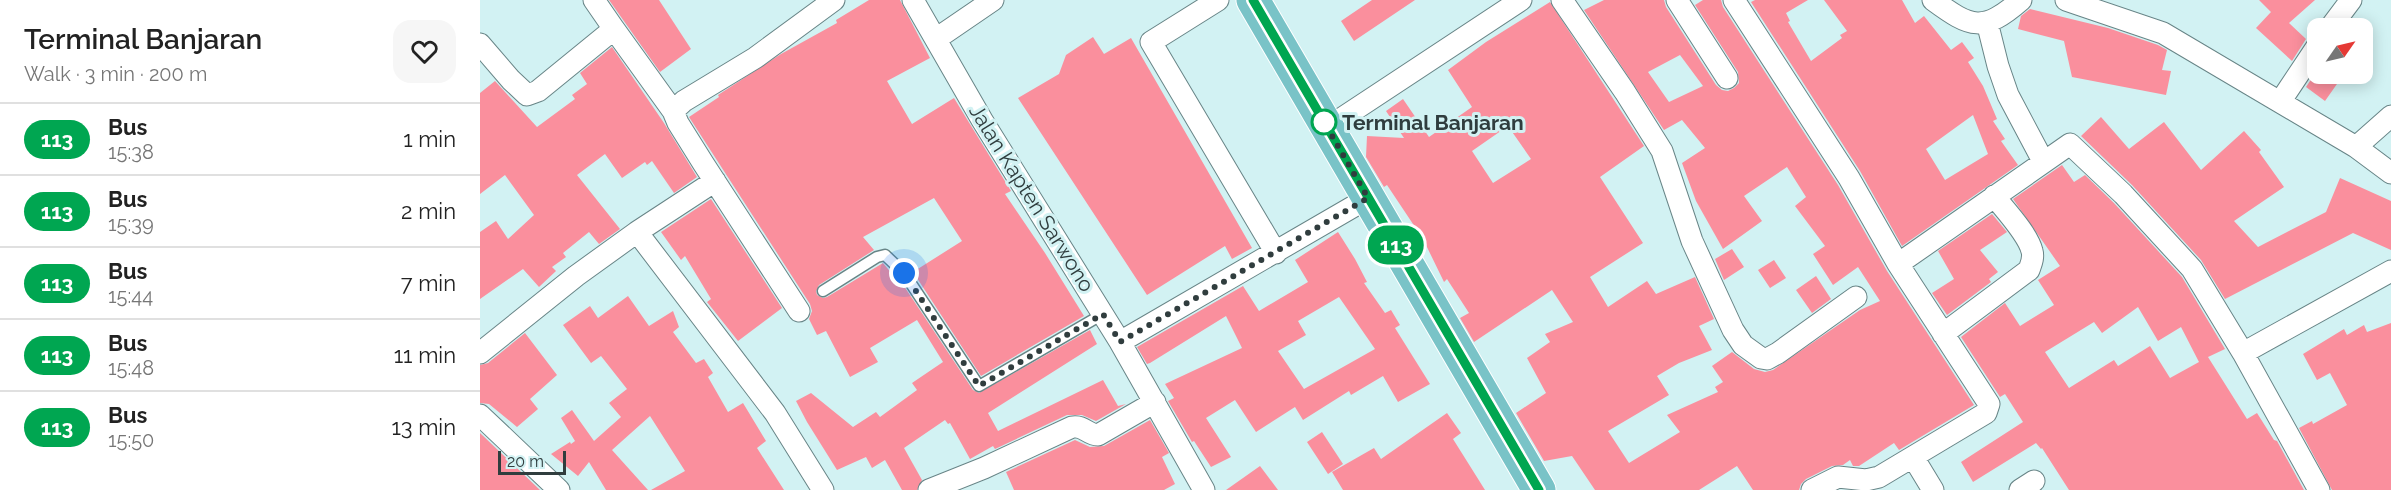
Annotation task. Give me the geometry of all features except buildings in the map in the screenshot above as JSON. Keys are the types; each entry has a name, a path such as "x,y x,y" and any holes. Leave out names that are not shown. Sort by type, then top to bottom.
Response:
{"main road":[{"path":"1253,0 1539,490"}],"street":[{"path":"594,0 673,111 678,123 799,311"},
{"path":"673,111 684,101 784,39 834,0"},
{"name":"Jalan Kapten Sarwono","path":"913,0 982,120 1155,402 1197,488"},
{"path":"936,39 993,0"},
{"path":"1218,0 1151,42 1276,253"},
{"path":"1328,128 1521,0"},
{"path":"1562,0 1662,151 1692,241 1733,330 1743,345 1761,358 1767,358 1778,353 1856,297"},
{"path":"1677,0 1727,78"},
{"path":"1734,0 1849,178 1898,264 1989,404 1986,413 1873,480 1838,477 1812,490"},
{"path":"1933,0 1957,17 1971,23 1987,22 2003,15 2021,0"},
{"path":"2066,0 2163,33 2356,147 2391,172"},
{"path":"2338,18 2351,0"},
{"path":"1987,22 2005,88 2043,161"},
{"path":"480,44 516,86 527,95 538,91 614,29"},
{"path":"2280,102 2307,62"},
{"path":"2356,147 2391,116"},
{"path":"1898,264 2068,144 2075,147 2123,194 2192,269 2243,353 2319,490"},
{"path":"480,353 576,276 637,232 715,181"},
{"path":"1943,334 2029,270 2033,259 2032,250 1994,196"},
{"path":"1120,342 1368,198"},
{"path":"637,232 743,365 823,490"},
{"path":"2243,353 2391,271"},
{"path":"929,490 984,468 1072,427 1083,427 1093,435 1098,435 1155,402"},
{"path":"480,415 559,490"},
{"path":"1913,457 1933,490"}],"lane":[{"path":"823,291 877,257 885,255 904,273 977,385 981,386 1103,314"}],"bus line":[{"name":"113","path":"1253,0 1539,490"}],"place":[{"name":"Terminal Banjaran","path":"1324,122"}],"route":[{"path":"904,273 979,386 1103,314 1120,342 1368,198 1324,122"}]}
